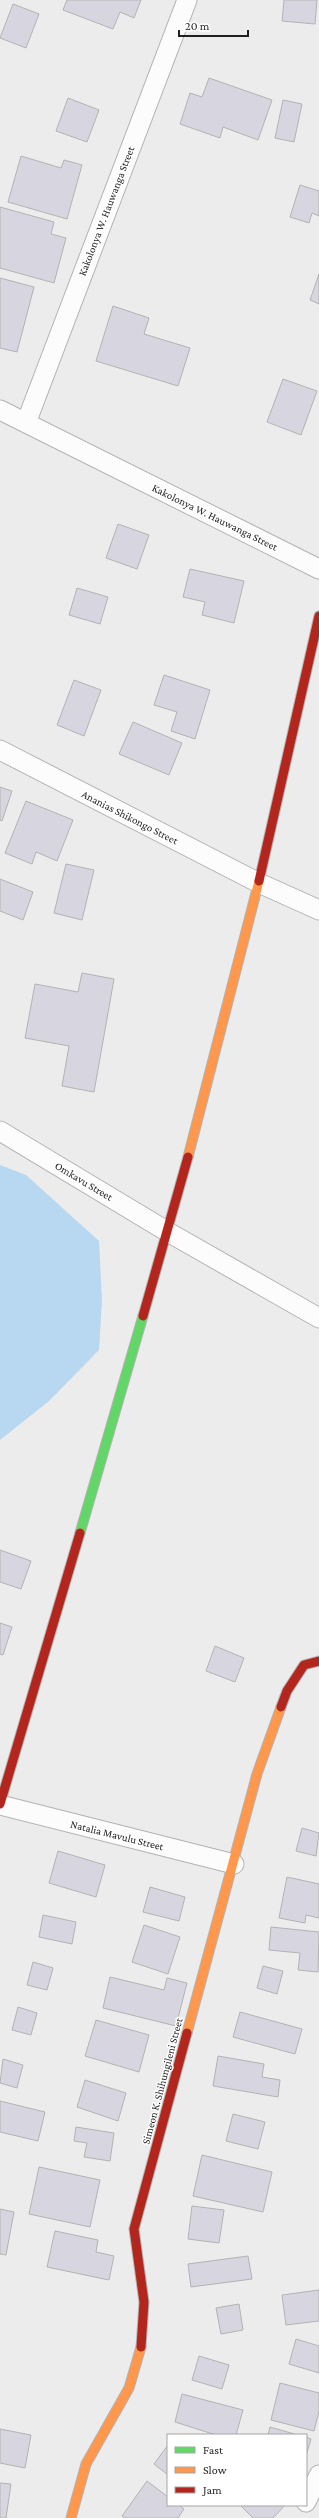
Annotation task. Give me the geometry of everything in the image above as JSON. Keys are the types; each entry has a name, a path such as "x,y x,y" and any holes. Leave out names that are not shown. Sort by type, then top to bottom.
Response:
{"street":[{"name":"Kakolonya W. Hauwanga Street","path":"26,423 187,0"},
{"name":"Kakolonya W. Hauwanga Street","path":"0,410 319,569"},
{"path":"0,1805 168,1232 259,883 319,616"},
{"name":"Ananias Shikongo Street","path":"0,750 259,883 319,910"},
{"name":"Omkavu Street","path":"0,1131 168,1232 319,1318"},
{"name":"Simeon K. Shihungileni Street","path":"70,2518 86,2464 129,2388 143,2340 144,2302 134,2229 234,1864 257,1774 287,1691 304,1665 319,1661"},
{"name":"Natalia Mavulu Street","path":"0,1805 234,1864"},
{"path":"307,2500 319,2475"},
{"path":"299,2518 304,2506"}],"water":[{"path":"0,1165 26,1175 99,1241 102,1300 99,1350 49,1401 0,1440"}],"building":[{"path":"67,0 141,0 134,18 120,12 113,29 63,10"},
{"path":"284,0 317,0 315,24 282,21"},
{"path":"13,4 39,14 26,48 0,38"},
{"path":"209,78 272,100 258,140 223,127 220,138 180,124 190,93 202,97"},
{"path":"68,98 99,110 87,142 56,131"},
{"path":"283,100 302,104 294,142 275,138"},
{"path":"21,156 61,168 64,160 82,165 67,219 8,202"},
{"path":"300,185 319,191 319,216 312,213 309,223 290,217"},
{"path":"0,207 54,222 51,234 66,238 54,283 0,268"},
{"path":"319,274 319,304 310,300"},
{"path":"0,278 34,287 17,352 0,348"},
{"path":"113,306 149,318 144,334 190,348 178,386 96,361"},
{"path":"283,379 317,391 301,435 267,422"},
{"path":"118,524 149,535 137,569 106,558"},
{"path":"190,569 244,581 234,623 202,615 205,602 183,597"},
{"path":"77,588 108,597 100,624 69,615"},
{"path":"164,675 210,690 195,739 171,731 177,712 154,705"},
{"path":"74,680 101,690 84,736 57,725"},
{"path":"133,722 182,743 169,775 119,754"},
{"path":"0,787 12,791 2,821 0,820"},
{"path":"26,801 73,820 57,861 36,852 32,864 5,853"},
{"path":"66,864 94,870 82,920 54,913"},
{"path":"0,879 33,892 23,920 0,911"},
{"path":"82,973 114,979 94,1092 62,1086 69,1046 25,1038 35,984 78,992"},
{"path":"0,1550 31,1561 21,1589 0,1582"},
{"path":"0,1623 12,1627 3,1655 0,1654"},
{"path":"215,1646 244,1658 235,1682 206,1671"},
{"path":"302,1828 319,1833 316,1856 296,1851"},
{"path":"58,1851 105,1865 96,1897 49,1883"},
{"path":"287,1877 319,1884 319,1918 306,1915 305,1923 279,1918"},
{"path":"150,1887 185,1897 179,1921 143,1912"},
{"path":"43,1915 76,1922 72,1944 39,1937"},
{"path":"144,1925 180,1937 168,1974 132,1962"},
{"path":"271,1927 319,1932 318,1972 298,1970 300,1953 269,1950"},
{"path":"33,1962 53,1968 47,1990 27,1985"},
{"path":"263,1966 283,1971 277,1994 257,1988"},
{"path":"110,1977 164,1990 167,1978 187,1983 176,2026 103,2008"},
{"path":"18,2007 37,2013 31,2035 12,2030"},
{"path":"240,2012 302,2029 295,2054 233,2037"},
{"path":"96,2020 149,2035 139,2072 85,2056"},
{"path":"218,2056 264,2064 262,2077 280,2080 278,2097 213,2086"},
{"path":"3,2059 23,2065 17,2088 0,2083"},
{"path":"85,2080 126,2093 118,2121 77,2107"},
{"path":"0,2101 45,2112 38,2141 0,2132"},
{"path":"233,2114 265,2122 258,2149 226,2141"},
{"path":"76,2127 114,2133 110,2161 84,2157 87,2143 74,2141"},
{"path":"202,2155 272,2172 263,2212 193,2196"},
{"path":"39,2167 100,2180 90,2227 29,2214"},
{"path":"192,2206 224,2210 219,2243 188,2239"},
{"path":"0,2209 14,2212 6,2255 0,2254"},
{"path":"55,2231 98,2240 96,2252 114,2256 109,2280 47,2267"},
{"path":"248,2256 252,2279 191,2287 188,2264"},
{"path":"319,2290 319,2321 286,2325 282,2295"},
{"path":"239,2304 243,2330 221,2334 216,2308"},
{"path":"296,2339 319,2346 319,2373 289,2364"},
{"path":"199,2356 229,2365 222,2389 192,2380"},
{"path":"280,2383 319,2393 319,2411 314,2431 271,2420"},
{"path":"182,2394 243,2410 236,2434 213,2434 175,2422"},
{"path":"270,2427 294,2434 268,2434"},
{"path":"0,2429 31,2435 25,2468 0,2463"},
{"path":"307,2437 311,2439 307,2453"},
{"path":"167,2446 167,2474 154,2464"},
{"path":"147,2481 167,2496 167,2506 180,2506 184,2509 178,2518 125,2518 122,2516"},
{"path":"0,2483 11,2484 6,2518 0,2518"},
{"path":"241,2506 284,2506 273,2518 253,2518"}],"traffic: fast":[{"path":"80,1533 143,1316"}],"traffic: slow":[{"path":"188,1157 259,881"},
{"path":"187,2033 257,1774 281,1707"},
{"path":"71,2518 86,2464 129,2388 141,2347"}],"traffic: jam":[{"path":"259,881 319,616"},
{"path":"143,1316 188,1157"},
{"path":"0,1804 80,1533"},
{"path":"281,1707 287,1691 304,1665 319,1661"},
{"path":"141,2347 144,2302 134,2229 187,2033"}]}
